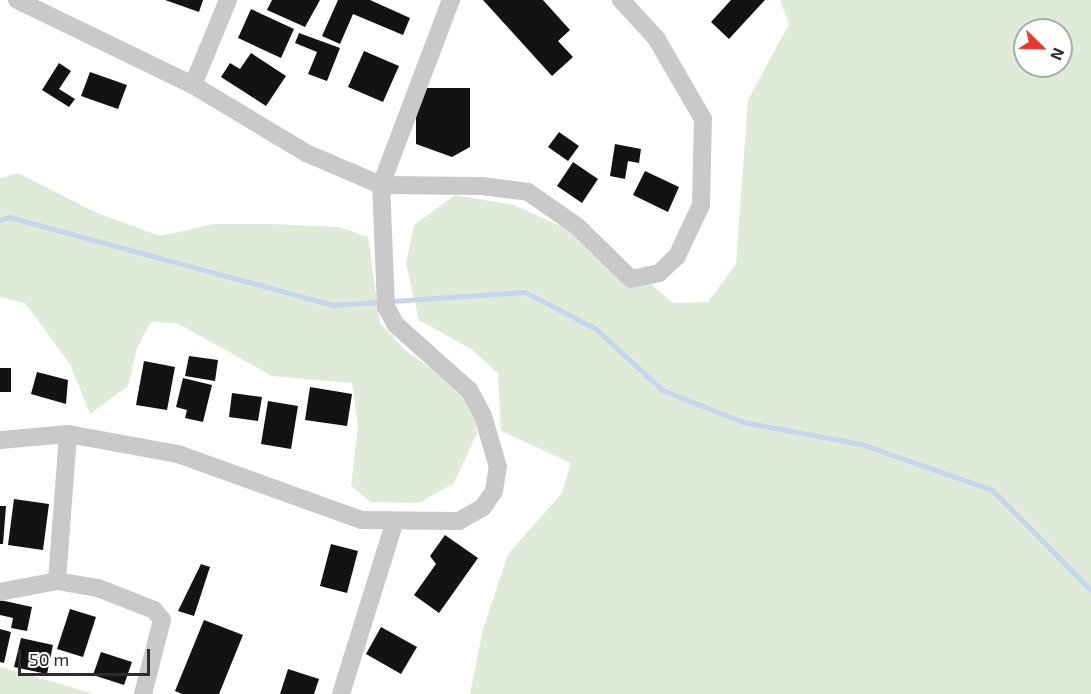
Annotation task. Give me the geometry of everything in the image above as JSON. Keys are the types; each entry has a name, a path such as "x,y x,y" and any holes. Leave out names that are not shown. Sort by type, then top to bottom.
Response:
{"street":[{"path":"16,0 193,85 306,153 381,185 482,186 528,192 578,227 631,279 659,273 677,256 701,205 703,118 656,38 621,0"},
{"path":"193,85 228,0"},
{"path":"0,440 68,434 178,454 361,520 394,524 459,521 483,507 494,491 498,467 495,445 469,390 396,325 386,307 381,185 451,0"},
{"path":"57,581 68,434"},
{"path":"341,694 394,524"},
{"path":"0,592 57,581 132,600 162,620 143,694"}],"green space":[{"path":"780,0 1091,0 1091,694 470,694 483,629 508,554 562,493 571,463 501,431 498,373 471,349 419,320 406,263 414,225 455,195 514,205 609,248 673,303 708,302 736,264 748,100 789,24"},
{"path":"18,173 95,212 160,236 214,224 270,224 340,227 368,237 380,323 405,350 472,398 477,433 454,483 419,503 371,502 351,486 358,426 352,383 272,376 177,323 151,322 137,348 128,386 90,414 70,364 25,303 0,297 0,178"},
{"path":"0,667 58,683 93,694 0,694"}],"building":[{"path":"165,0 203,0 199,12"},
{"path":"272,0 320,0 305,27 267,10"},
{"path":"338,0 370,0 410,18 403,35 353,14 340,44 322,36"},
{"path":"483,0 543,0 570,30 558,41 573,57 552,76"},
{"path":"731,0 765,0 729,39 711,22"},
{"path":"251,9 294,29 281,58 238,38"},
{"path":"299,33 340,48 327,81 308,74 317,52 295,43"},
{"path":"364,51 399,66 383,102 348,87"},
{"path":"251,53 286,76 266,106 221,77 230,63 240,69"},
{"path":"59,63 71,71 59,89 75,99 69,107 42,90"},
{"path":"90,72 127,85 118,109 81,96"},
{"path":"416,88 470,88 470,147 452,157 416,144"},
{"path":"559,132 579,146 568,161 548,147"},
{"path":"615,144 641,149 639,163 628,161 625,179 610,176"},
{"path":"573,162 598,179 582,203 557,186"},
{"path":"645,171 679,187 668,212 633,195"},
{"path":"189,356 218,360 215,381 185,376"},
{"path":"144,361 175,367 167,410 136,405"},
{"path":"0,368 11,368 11,392 0,392"},
{"path":"37,372 68,380 66,404 31,394"},
{"path":"183,378 212,385 203,422 185,418 187,410 176,407"},
{"path":"310,387 352,394 347,426 305,420"},
{"path":"232,393 262,397 258,421 229,417"},
{"path":"268,401 298,406 291,449 261,444"},
{"path":"14,499 49,504 43,550 8,545"},
{"path":"0,506 6,506 3,544 0,544"},
{"path":"445,535 478,558 439,613 414,595 436,564 430,556"},
{"path":"331,544 358,551 347,593 320,586"},
{"path":"201,564 210,567 194,616 178,611"},
{"path":"0,600 32,607 27,631 11,628 13,618 0,615"},
{"path":"70,609 96,617 83,657 57,649"},
{"path":"204,620 243,635 219,694 182,694 175,691"},
{"path":"381,627 417,647 401,674 366,654"},
{"path":"0,629 11,632 4,663 0,662"},
{"path":"21,638 53,645 47,674 14,667"},
{"path":"101,652 132,662 124,685 93,675"},
{"path":"288,669 319,679 314,694 280,694"}],"waterway":[{"path":"0,220 9,217 333,305 525,292 596,329 662,390 743,422 861,444 992,490 1091,590"}]}
